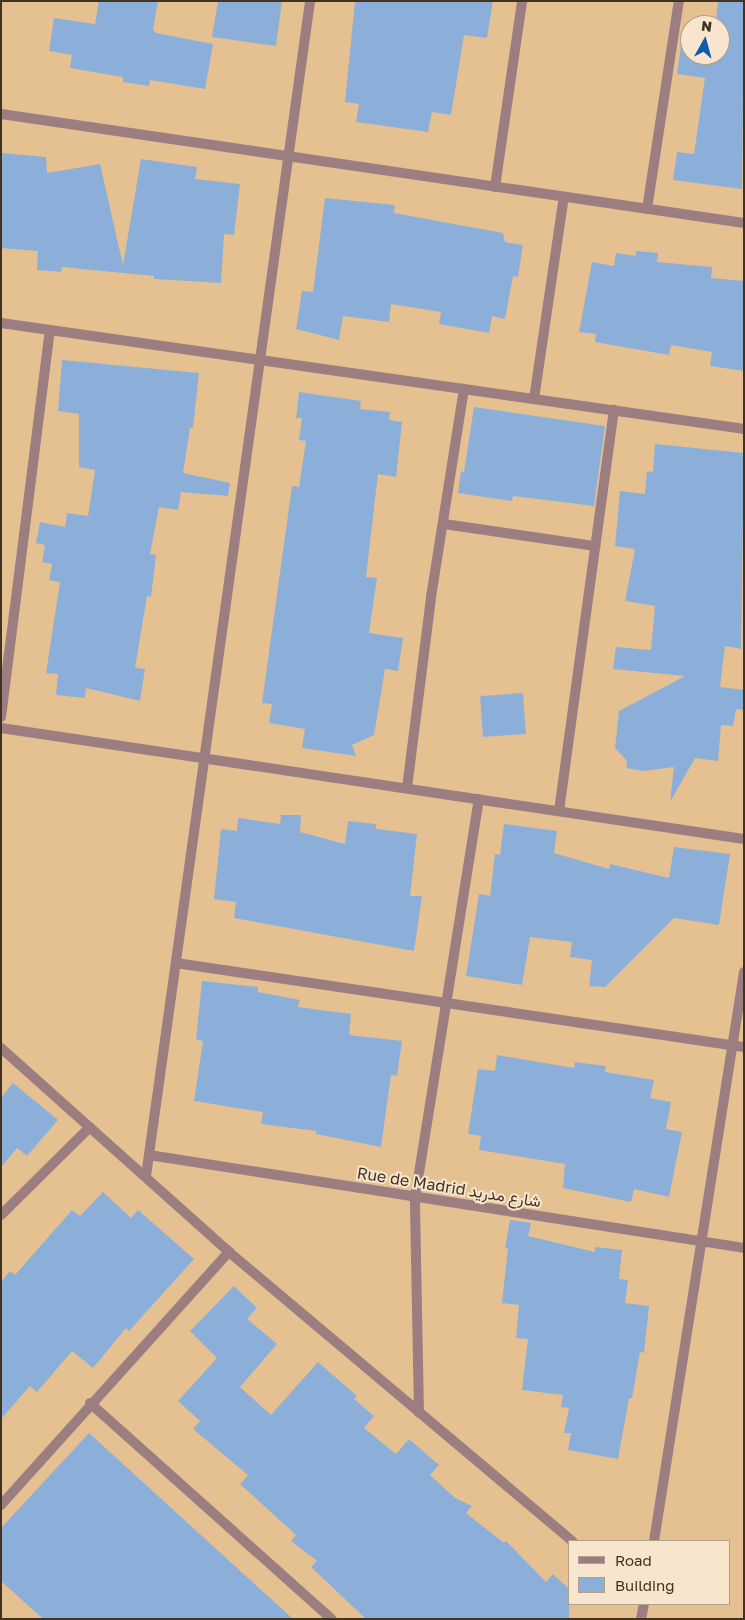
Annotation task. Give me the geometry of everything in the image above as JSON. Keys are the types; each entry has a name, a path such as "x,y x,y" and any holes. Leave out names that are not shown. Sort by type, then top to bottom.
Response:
{"street":[{"path":"146,1176 310,1"},
{"path":"495,187 522,1"},
{"path":"647,209 679,1"},
{"path":"1,114 744,223"},
{"path":"534,399 564,197"},
{"path":"1,323 744,429"},
{"path":"1,717 50,330"},
{"path":"407,788 431,597 464,389"},
{"path":"559,811 614,410"},
{"path":"444,524 596,546"},
{"path":"1,728 744,839"},
{"path":"419,1412 415,1198 479,800"},
{"path":"176,963 744,1047"},
{"path":"654,1540 744,972"},
{"path":"1,1048 229,1252 571,1540"},
{"path":"1,1216 90,1127"},
{"name":"Rue de Madrid شارع مدريد","path":"149,1155 744,1248"},
{"path":"1,1505 90,1403 229,1252"},
{"path":"90,1403 332,1619"},
{"path":"641,1619 644,1605"}],"building":[{"path":"99,1 158,1 153,30 156,33 213,44 205,89 150,80 149,86 123,82 123,77 70,68 72,55 49,51 54,18 95,24"},
{"path":"218,1 282,1 276,46 212,37"},
{"path":"355,1 493,1 487,38 464,35 451,115 432,112 428,132 356,122 359,104 345,102"},
{"path":"718,1 744,1 742,189 673,180 677,152 694,154 705,78 677,74 680,52 680,65 730,65 730,15 717,15"},
{"path":"1,153 46,157 47,173 100,164 123,265 141,159 197,167 195,179 240,184 234,235 224,234 221,283 154,279 154,276 62,267 61,272 37,270 38,251 1,248"},
{"path":"325,198 395,205 394,213 503,233 505,242 523,245 518,277 513,276 505,319 492,316 489,333 439,324 441,312 391,304 389,322 343,316 339,340 296,329 302,291 313,292"},
{"path":"636,251 658,253 657,262 712,267 711,278 744,281 744,371 710,366 712,352 671,345 669,355 595,342 596,334 579,332 592,262 614,266 616,253 636,256"},
{"path":"62,360 199,373 193,428 190,428 183,473 230,483 228,496 181,492 178,510 159,507 150,554 156,555 151,597 147,596 135,668 145,669 140,701 86,688 85,698 56,695 58,674 46,673 60,582 49,580 52,564 42,562 45,545 36,543 40,522 65,527 67,513 88,516 95,470 79,467 79,414 58,411"},
{"path":"299,392 361,401 360,409 390,412 389,420 402,422 396,477 378,474 366,577 377,578 369,633 403,638 398,671 385,669 374,735 352,745 356,756 302,748 305,729 269,723 272,704 262,703 292,486 299,487 306,441 299,440 302,418 296,418"},
{"path":"474,407 605,426 594,506 513,496 512,501 458,493 461,471 464,472"},
{"path":"655,444 744,453 741,649 725,646 720,687 744,690 744,710 736,709 733,726 721,725 718,761 695,758 670,802 674,767 643,771 626,768 627,761 615,748 619,711 685,676 613,669 616,647 651,650 655,606 625,601 635,549 615,546 620,491 645,494 647,471 653,472"},
{"path":"523,693 526,734 483,737 480,696"},
{"path":"281,815 301,815 300,832 345,844 348,821 376,824 376,829 417,834 410,896 422,896 414,951 234,918 236,902 214,899 221,829 237,831 238,818 280,824"},
{"path":"504,824 557,831 554,853 609,869 610,864 669,878 674,847 730,854 719,925 674,918 605,987 589,986 592,960 570,957 572,942 530,937 522,985 466,976 479,894 490,896 495,854 500,855"},
{"path":"202,981 258,987 258,992 300,1000 298,1007 351,1014 349,1035 402,1041 397,1076 391,1075 381,1147 316,1134 316,1131 261,1124 263,1112 194,1101 203,1041 196,1040"},
{"path":"497,1055 574,1068 575,1062 606,1066 605,1072 654,1080 650,1098 671,1102 666,1129 682,1132 669,1197 634,1189 631,1202 563,1188 565,1164 479,1150 481,1136 468,1134 478,1069 495,1071"},
{"path":"13,1083 58,1120 27,1156 17,1148 1,1167 1,1098"},
{"path":"103,1192 131,1218 138,1210 194,1259 129,1331 126,1328 93,1368 72,1351 37,1392 30,1386 1,1419 1,1282 10,1271 15,1275 72,1210 80,1216"},
{"path":"510,1220 531,1223 528,1236 595,1252 595,1247 622,1250 619,1279 628,1280 625,1303 649,1306 644,1353 640,1352 632,1398 629,1398 618,1459 568,1450 571,1433 564,1433 569,1408 561,1407 563,1395 522,1390 528,1339 516,1338 519,1305 502,1303 508,1248 505,1248"},
{"path":"234,1286 257,1308 247,1319 277,1344 240,1387 271,1415 318,1362 357,1396 354,1399 374,1416 364,1428 396,1454 409,1439 439,1465 430,1475 455,1498 472,1506 466,1513 504,1543 506,1541 546,1582 553,1574 568,1588 569,1619 366,1619 311,1567 317,1561 291,1541 296,1535 240,1484 248,1475 193,1429 200,1421 178,1401 217,1358 190,1331"},
{"path":"89,1433 293,1619 43,1619 1,1581 1,1528"}]}
